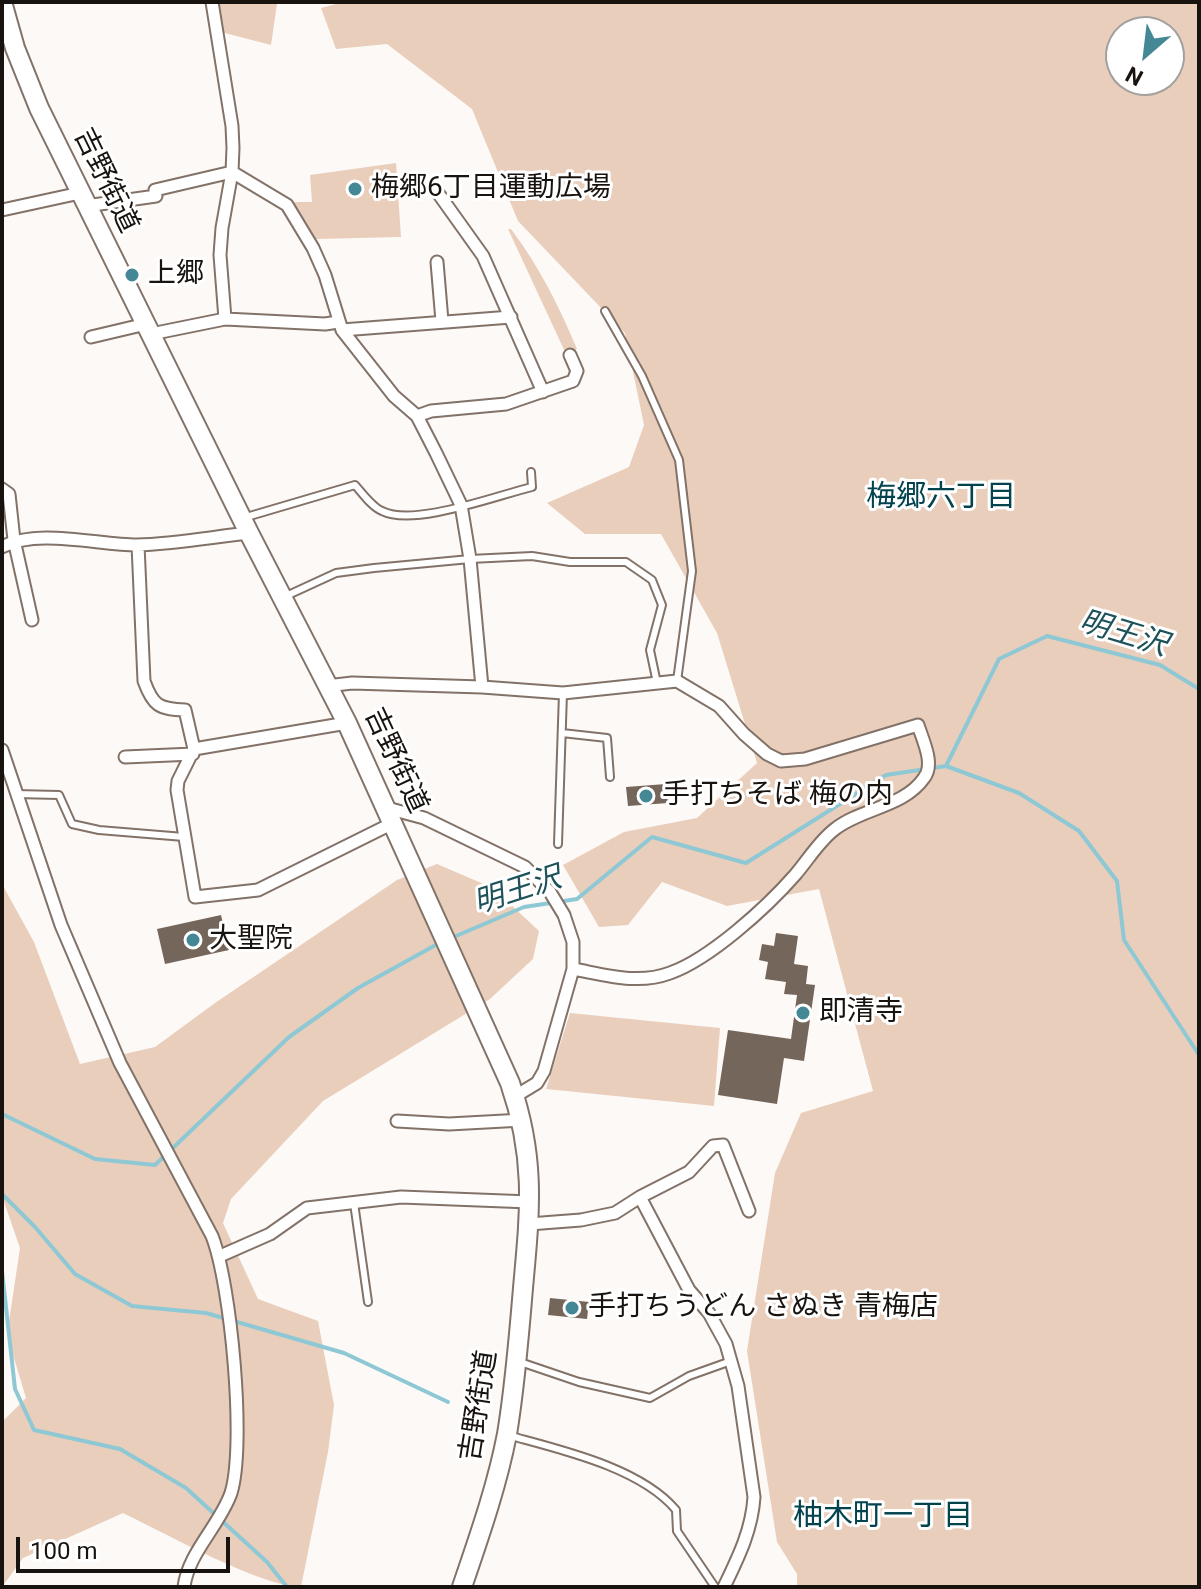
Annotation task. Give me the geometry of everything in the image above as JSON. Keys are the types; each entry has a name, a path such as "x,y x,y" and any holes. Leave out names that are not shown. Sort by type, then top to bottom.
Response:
{"main road":[{"name":"吉野街道","path":"2,2 15,48 39,108 347,723 482,1020 523,1120 529,1166 529,1224 507,1435 462,1587"}],"street":[{"path":"212,2 232,126 232,172 220,255 225,319"},
{"path":"2,210 83,200 156,196 155,190 232,172 287,205 325,275 340,326 394,396 417,416 461,505 470,559 482,687"},
{"path":"433,186 483,256 543,392"},
{"path":"437,262 442,321"},
{"path":"91,337 225,319 340,326 511,317"},
{"path":"417,416 431,411 506,404 573,381 577,371 570,355"},
{"path":"2,489 9,494 14,540 32,620"},
{"path":"2,547 14,540 40,539 138,545 246,525"},
{"path":"138,545 144,681 150,699 164,710 185,710 194,751 178,781 177,790 195,897 258,890 390,816 424,818 525,867 550,892 564,915 573,942 573,969 544,1071 537,1083 514,1097"},
{"path":"327,686 352,683 563,693 677,681 719,706 744,734 767,754 781,761 805,759 918,725 929,761 928,772 912,792 848,820 831,831 774,896 731,936 669,974 634,980 573,969"},
{"path":"125,757 194,751 347,723"},
{"path":"2,750 61,925 120,1063 220,1256 234,1379 237,1470 230,1497 195,1560 184,1587"},
{"path":"397,1121 449,1124 523,1120"},
{"path":"529,1224 581,1220 615,1213 689,1172 713,1146 723,1145 749,1211"},
{"path":"220,1256 270,1234 307,1208 401,1197 530,1202"},
{"path":"640,1197 689,1290 714,1323 731,1361 754,1497 744,1545 724,1587"}],"lane":[{"path":"605,311 642,376 679,460 692,571 677,681"},
{"path":"246,525 355,485 378,510 399,518 423,517 532,487 531,472"},
{"path":"283,598 336,573 532,556 570,562 626,562 652,580 662,605 650,650 657,683"},
{"path":"558,844 563,693"},
{"path":"562,733 607,738 610,777"},
{"path":"15,794 59,795 72,824 99,830 184,837"},
{"path":"354,1203 368,1302"},
{"path":"516,1360 579,1382 650,1398 689,1376 731,1361"},
{"path":"507,1435 615,1468 655,1493 676,1510 677,1531 715,1587"}],"shaded area":[{"path":"216,2 277,4 271,45 221,32"},
{"path":"344,2 1199,2 1199,1587 797,1587 797,1574 777,1542 747,1351 775,1173 801,1113 873,1091 819,889 727,906 662,882 628,925 599,927 563,865 624,832 697,818 757,763 717,633 661,534 585,534 547,503 629,467 644,425 625,333 518,221 472,109 387,44 336,49 321,8"},
{"name":"梅郷6丁目運動広場","path":"396,163 401,237 316,239 293,202 312,202 310,175"},
{"path":"508,229 511,229 539,272 577,349 566,354"},
{"path":"437,864 493,888 539,931 533,959 490,999 323,1101 231,1199 223,1223 258,1299 318,1321 334,1405 328,1452 301,1587 284,1585 238,1569 123,1513 23,1558 2,1587 2,1422 26,1398 7,1335 20,1248 3,1199 2,884 34,942 80,1064 155,1047 397,880"},
{"path":"570,1013 720,1028 714,1106 546,1089"}],"building":[{"path":"666,784 668,803 628,806 626,787"},
{"name":"大聖院","path":"221,915 229,950 165,964 157,929"},
{"name":"即清寺","path":"776,933 798,936 794,964 808,966 806,984 815,985 804,1061 784,1058 777,1104 718,1095 728,1030 791,1039 797,995 784,994 786,982 765,979 768,962 759,960 762,944 774,946"},
{"path":"550,1298 589,1302 587,1319 548,1315"}],"waterway":[{"name":"明王沢","path":"449,939 524,907 577,899 652,837 746,863 886,775 946,766 999,659 1047,636 1160,665 1199,689"},
{"path":"946,766 1019,793 1079,831 1117,881 1124,940 1199,1055"},
{"name":"明王沢","path":"2,1114 95,1159 155,1165 289,1037 358,988 441,942"},
{"path":"2,1194 75,1274 132,1306 206,1313 344,1353 448,1402"},
{"path":"2,1271 15,1389 34,1430 120,1449 186,1488 267,1562 287,1587"}],"place":[{"name":"梅郷6丁目運動広場","path":"355,189"},
{"name":"上郷","path":"132,275"},
{"name":"手打ちそば 梅の内","path":"646,796"},
{"name":"大聖院","path":"193,940"},
{"name":"即清寺","path":"803,1013"},
{"name":"手打ちうどん さぬき 青梅店","path":"572,1308"}],"district":[{"name":"梅郷六丁目","path":"941,498"},
{"name":"柚木町一丁目","path":"883,1517"}]}
